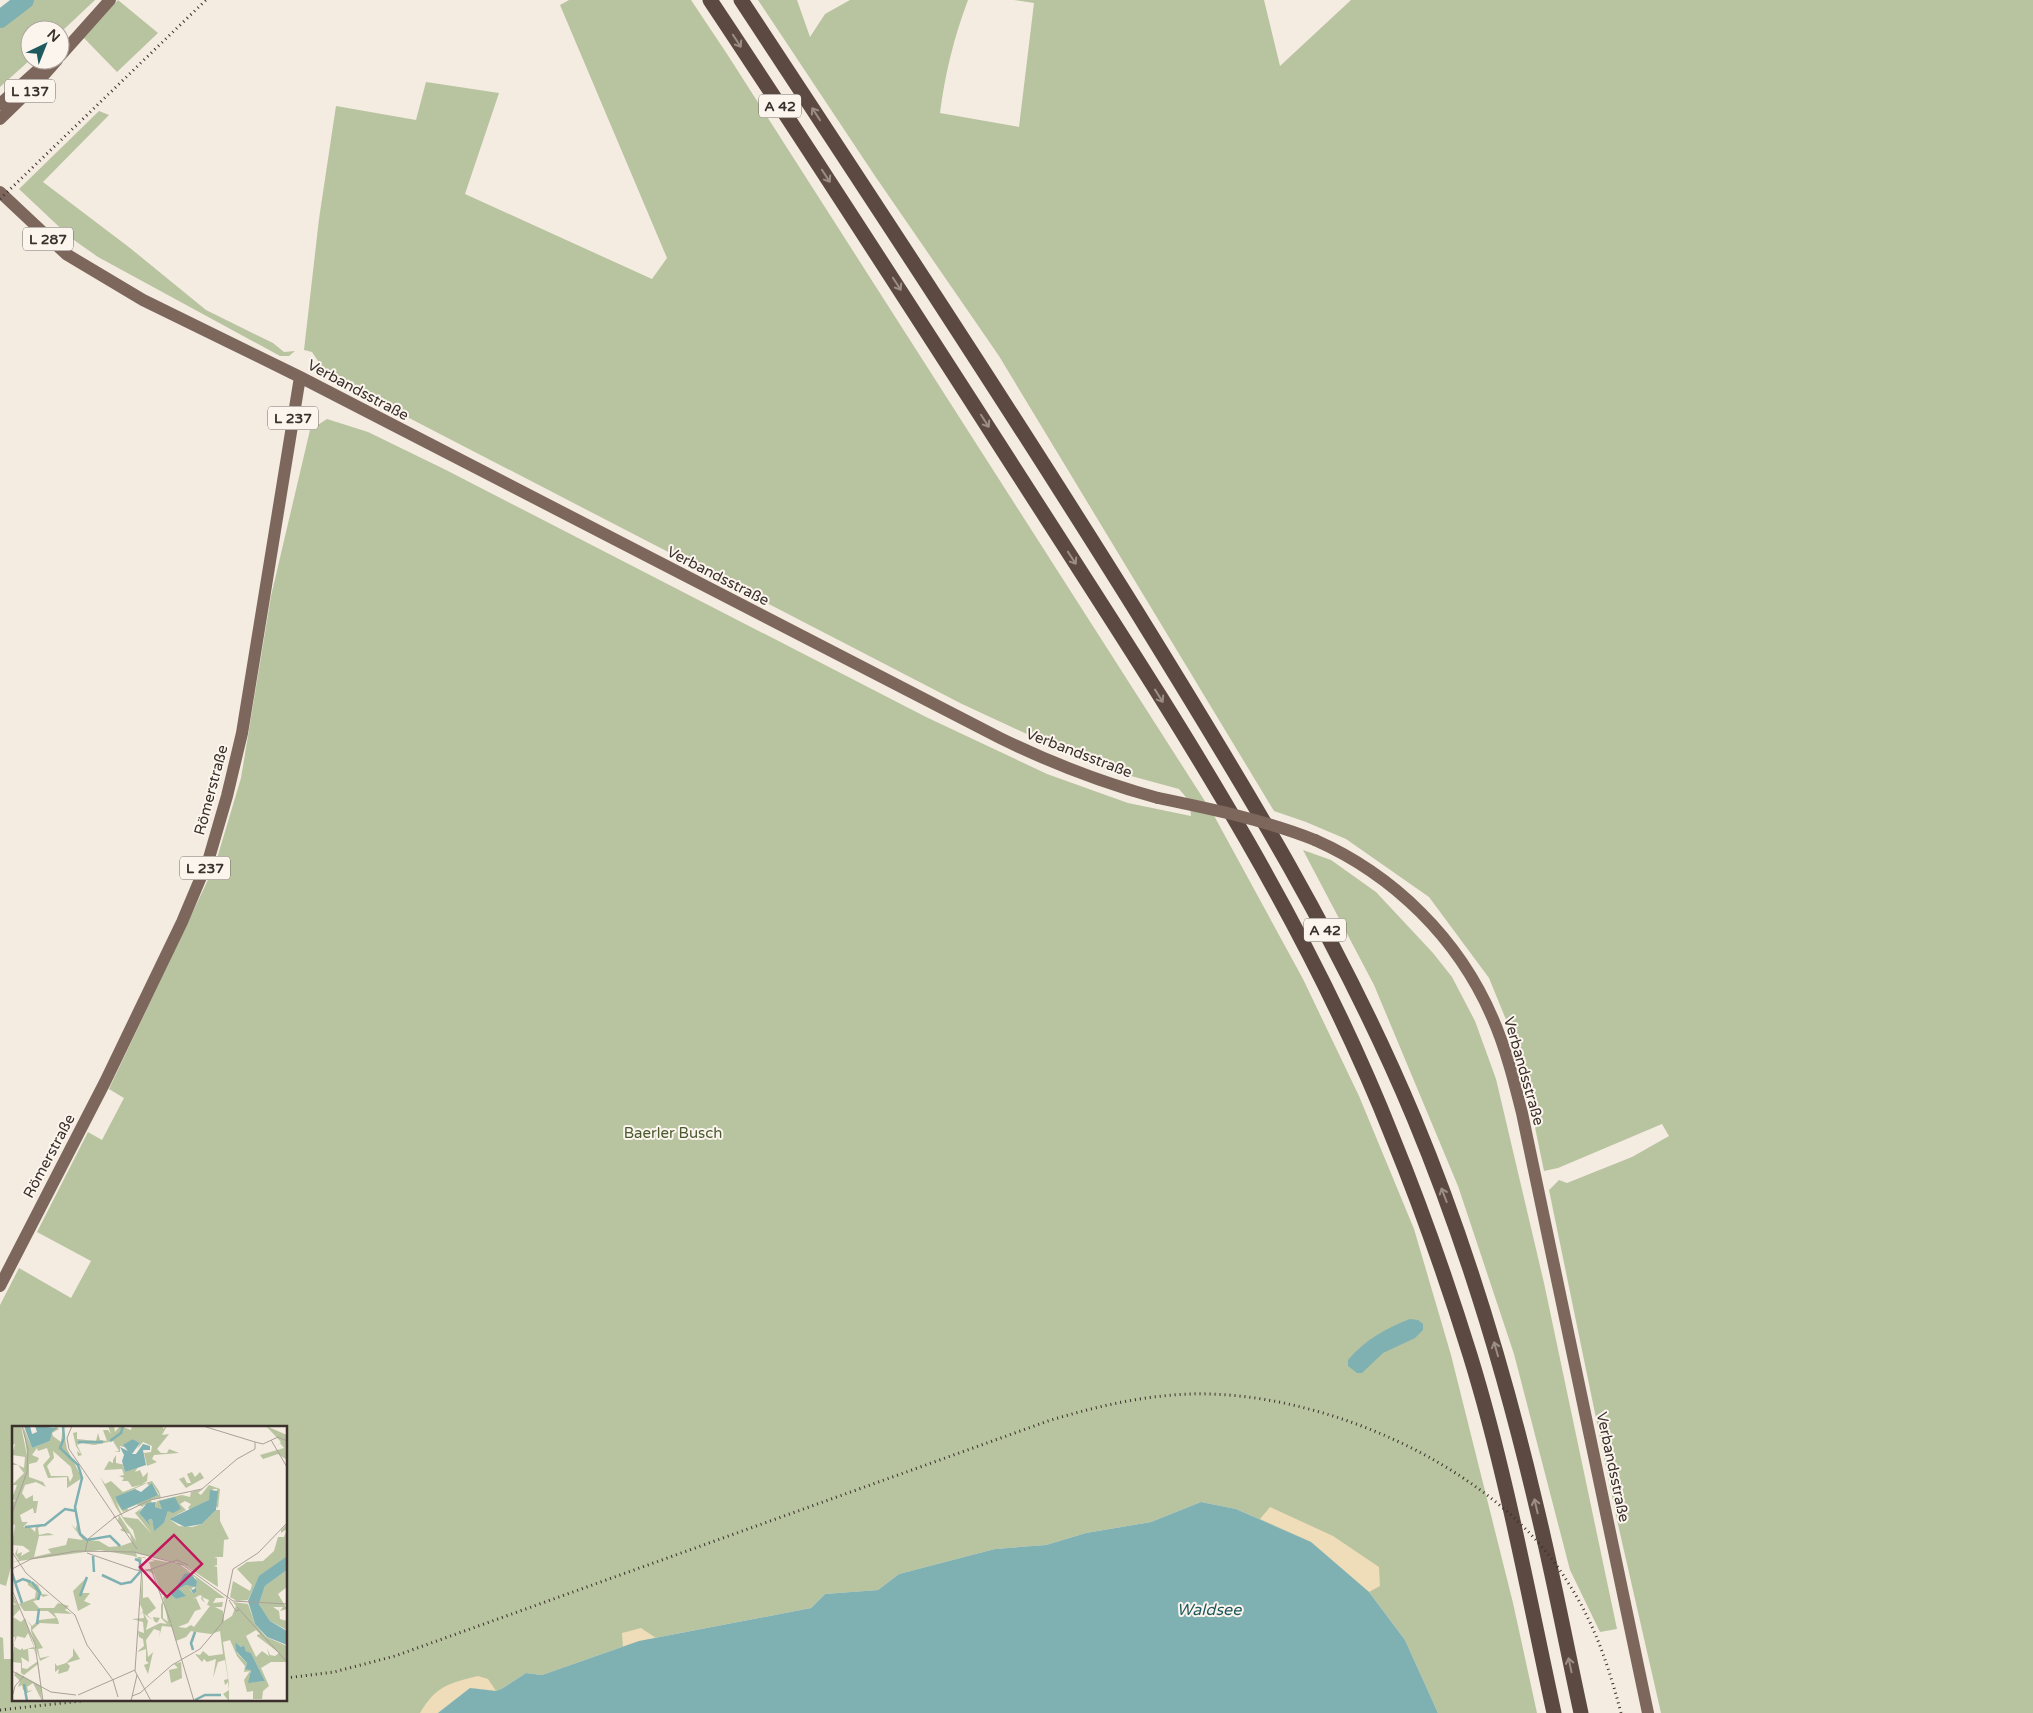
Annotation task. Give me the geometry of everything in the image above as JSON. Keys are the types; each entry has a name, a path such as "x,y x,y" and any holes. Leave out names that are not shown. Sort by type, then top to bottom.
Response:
{"highway":[{"name":"A 42","path":"710,0 1089,584 1250,844 1326,986 1391,1131 1419,1205 1471,1356 1509,1508 1554,1713"},
{"name":"A 42","path":"741,0 872,199 1104,561 1230,764 1312,904 1382,1044 1444,1195 1471,1269 1495,1345 1536,1505 1581,1713"}],"main road":[{"path":"70,44 110,0"},
{"path":"70,42 80,33"},
{"name":"L 137","path":"0,104 38,70"},
{"name":"L 137","path":"0,119 48,70"},
{"name":"Verbandsstraße","path":"0,192 54,244 85,266 144,300 300,377 1000,738 1063,768 1098,780 1158,798 1293,831 1315,840 1347,855 1383,879 1419,911 1450,947 1481,994 1504,1048 1513,1079 1648,1713"},
{"name":"Römerstraße","path":"0,1286 105,1082 182,922 209,858 227,796 242,733 300,377"}],"green space":[{"path":"14,0 95,0 70,24 70,20 20,20 20,69 0,87 0,12"},
{"path":"118,0 158,33 117,72 84,38"},
{"path":"569,0 691,0 1208,806 1190,802 1179,789 1098,767 962,704 328,376 312,352 304,350 319,219 336,106 416,120 426,82 499,93 465,194 652,279 667,258 560,5"},
{"path":"758,0 797,0 810,37 825,14 850,0 968,0 951,56 940,113 1019,127 1034,3 1014,0 1264,0 1280,66 1351,0 2033,0 2033,1713 1661,1713 1617,1520 1549,1190 1559,1180 1567,1183 1632,1157 1669,1136 1662,1124 1558,1168 1544,1171 1520,1054 1489,978 1429,897 1346,839 1274,811 999,356 875,176"},
{"path":"99,111 109,115 43,182 130,248 206,310 273,343 284,352 295,351 289,356 280,356 98,257 71,238 19,189"},
{"name":"Baerler Busch","path":"327,419 368,432 446,470 926,717 1047,774 1128,803 1191,816 1190,806 1212,812 1303,979 1359,1096 1414,1229 1451,1355 1513,1603 1537,1713 1438,1713 1405,1640 1369,1592 1311,1542 1236,1509 1201,1502 1151,1522 1086,1533 1046,1545 995,1549 899,1574 878,1590 825,1594 811,1608 639,1641 542,1675 526,1673 496,1691 470,1688 438,1713 0,1713 0,1637 3,1638 4,1659 12,1659 12,1700 288,1700 288,1426 12,1426 12,1563 6,1586 0,1584 0,1305 19,1268 71,1298 91,1261 37,1232 88,1132 102,1140 124,1098 109,1089 215,865 241,778 271,596 310,430"},
{"path":"1303,850 1331,860 1376,892 1433,953 1452,977 1475,1021 1496,1079 1544,1283 1617,1629 1600,1632 1570,1570 1514,1354 1458,1186 1374,985"}],"sand":[{"path":"1270,1507 1333,1536 1379,1567 1380,1586 1369,1592 1311,1542 1260,1519"},
{"path":"641,1628 656,1638 623,1647 622,1633"},
{"path":"478,1676 488,1679 496,1691 470,1688 438,1713 420,1713 432,1697 444,1687"}],"water":[{"path":"1410,1319 1418,1320 1423,1324 1423,1330 1415,1338 1383,1353 1362,1373 1357,1373 1348,1366 1348,1360 1369,1341 1393,1326"},
{"name":"Waldsee","path":"1201,1502 1236,1509 1311,1542 1369,1592 1405,1640 1438,1713 438,1713 470,1688 496,1691 526,1673 542,1675 639,1641 811,1608 825,1594 878,1590 899,1574 995,1549 1046,1545 1086,1533 1151,1522"}],"waterway":[{"path":"0,19 25,0"}],"railway":[{"path":"0,199 206,0"},
{"path":"288,1678 334,1672 395,1656 1048,1421 1117,1403 1189,1394 1238,1396 1288,1404 1340,1418 1390,1438 1438,1463 1483,1492 1522,1525 1567,1580 1587,1616 1603,1653 1621,1713"},
{"path":"0,1710 90,1700"}]}
